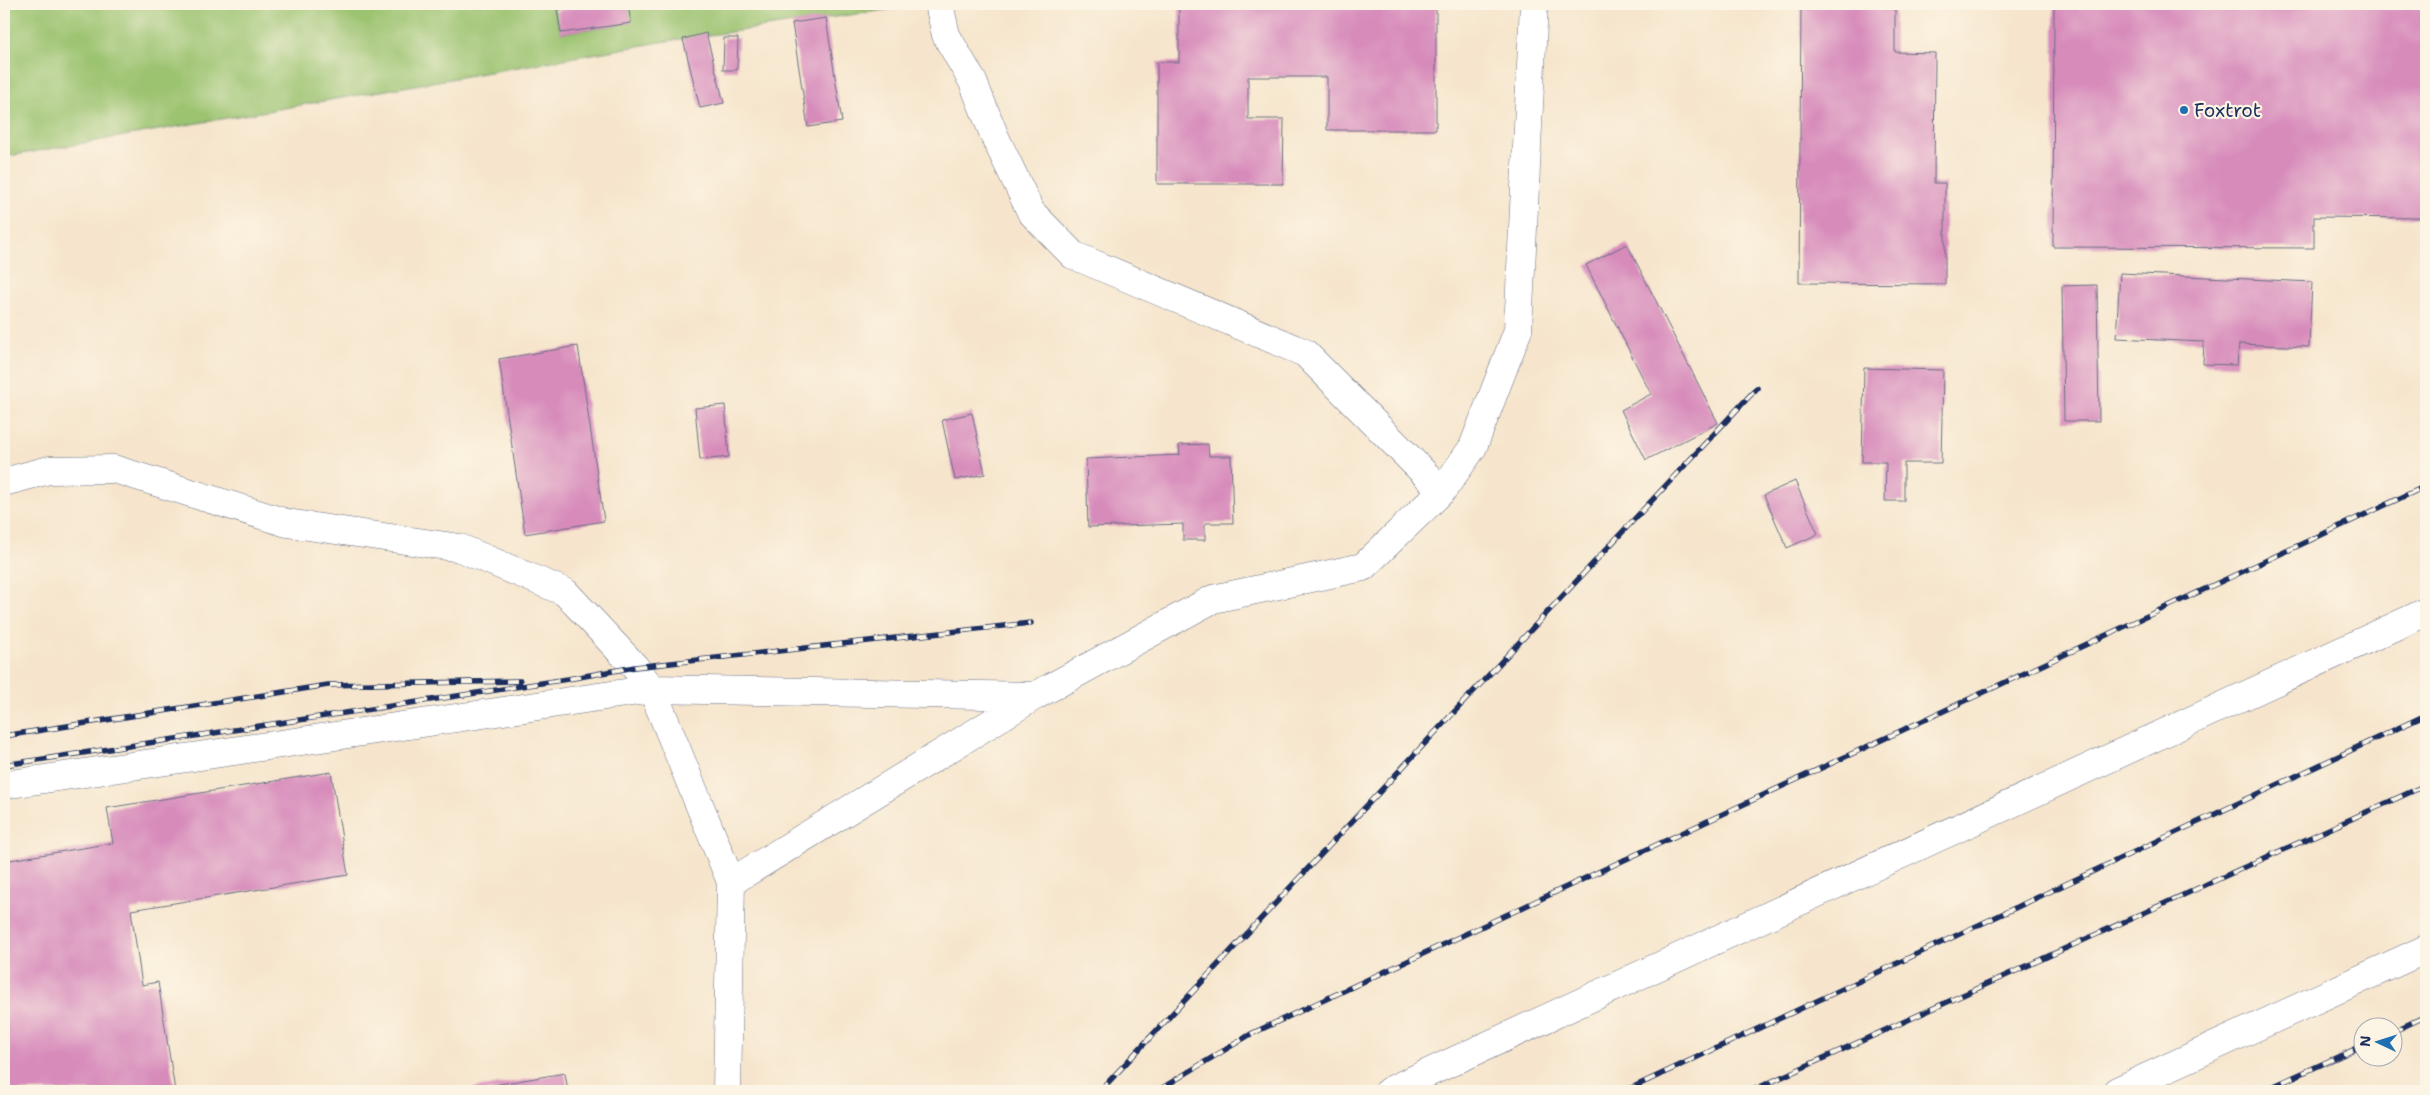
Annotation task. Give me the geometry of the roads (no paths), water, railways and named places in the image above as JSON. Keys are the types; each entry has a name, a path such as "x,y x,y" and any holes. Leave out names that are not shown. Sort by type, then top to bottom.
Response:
{"lane":[{"path":"939,4 946,35 973,82 995,137 1031,212 1073,255 1305,353 1442,491"},
{"path":"731,882 1035,696 1213,599 1364,567 1442,491 1473,446 1518,330 1534,4"},
{"path":"4,482 49,470 114,469 287,524 460,548 565,592 635,667 652,689 731,882 727,1091"},
{"path":"1389,1091 2426,612"},
{"path":"4,785 652,689 1035,696"},
{"path":"2117,1091 2426,949"}],"railway":[{"path":"1100,1091 1757,388"},
{"path":"1157,1091 1251,1034 2426,486"},
{"path":"4,765 568,679 635,667 1031,623"},
{"path":"4,736 328,685 520,681"},
{"path":"1625,1091 2426,715"},
{"path":"1751,1091 2426,785"},
{"path":"2402,1027 2426,1016"},
{"path":"2263,1091 2352,1051"}],"place":[{"name":"Foxtrot","path":"2184,110"}]}
